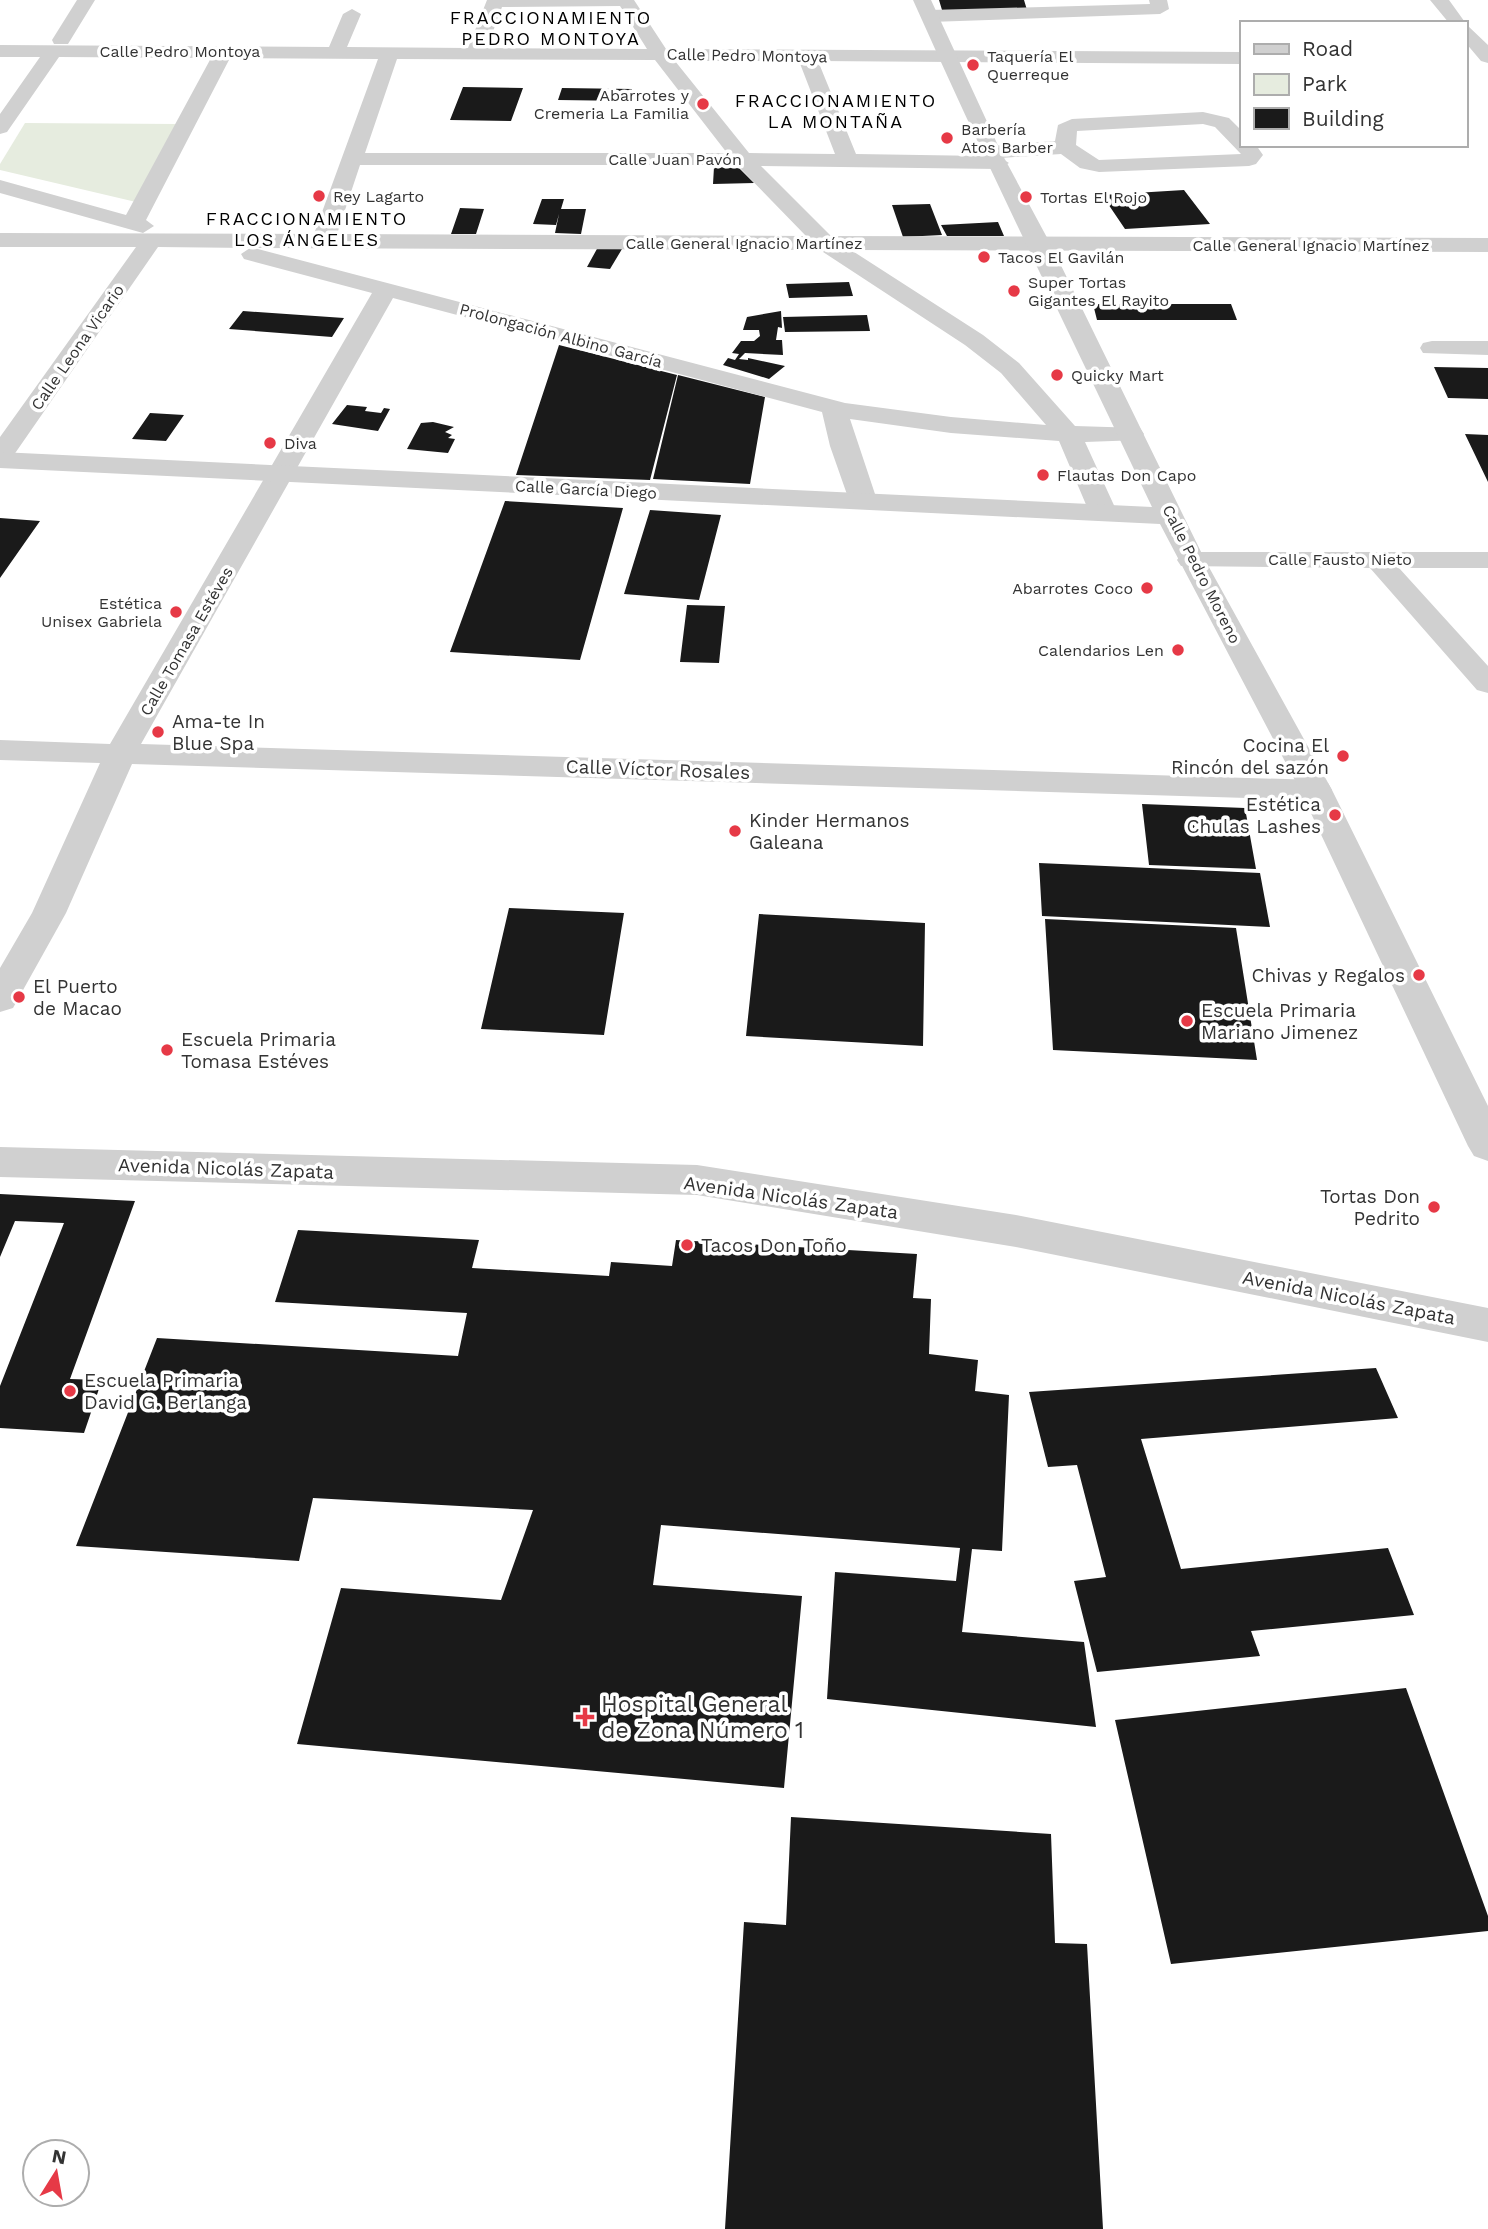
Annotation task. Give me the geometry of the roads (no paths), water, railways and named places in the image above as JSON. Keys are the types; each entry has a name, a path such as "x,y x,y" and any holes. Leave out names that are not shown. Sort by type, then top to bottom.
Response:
{"street":[{"path":"0,128 86,0"},
{"path":"926,8 1075,6 1160,9 1158,0"},
{"path":"1439,0 1457,21"},
{"path":"476,53 495,2 626,1 660,54 743,159 825,243 974,340 1010,368 1069,435 1104,514"},
{"name":"Calle Pedro Moreno","path":"926,8 995,158 1040,245 1191,560 1316,790 1488,1146"},
{"path":"336,52 352,14"},
{"path":"193,51 207,29"},
{"path":"1467,32 1488,58"},
{"name":"Calle Pedro Montoya","path":"0,51 57,46 193,51 1240,58"},
{"path":"133,223 224,51"},
{"path":"323,241 390,52"},
{"path":"806,56 848,161"},
{"path":"1467,60 1488,58"},
{"path":"1240,141 1222,122 1203,118 1072,125 1065,129 1066,147 1087,164 1099,166 1249,160 1253,155 1246,147"},
{"name":"Calle Juan Pavón","path":"352,159 848,161 995,158 1066,147"},
{"name":"Prolongación Albino García","path":"0,186 834,407 919,422 1069,435 1131,435"},
{"name":"Calle General Ignacio Martínez","path":"0,240 192,238 1040,245 1488,245"},
{"name":"Calle Leona Vicario","path":"0,458 153,239"},
{"name":"Calle Tomasa Estéves","path":"0,999 49,913 121,752 283,474 386,289"},
{"path":"1432,348 1488,348"},
{"path":"834,407 843,446 864,503"},
{"name":"Calle García Diego","path":"0,458 864,503 1172,516"},
{"path":"1378,559 1392,579 1488,684"},
{"name":"Calle Fausto Nieto","path":"1191,560 1488,560"},
{"path":"1452,645 1488,645"},
{"name":"Calle Víctor Rosales","path":"0,750 1316,790"},
{"name":"Avenida Nicolás Zapata","path":"0,1162 697,1181 1016,1231 1488,1325"}],"place":[{"name":"Taquería El Querreque","path":"973,65"},
{"name":"Abarrotes y Cremeria La Familia","path":"703,104"},
{"name":"Barbería Atos Barber","path":"947,138"},
{"name":"Rey Lagarto","path":"319,196"},
{"name":"Tortas El Rojo","path":"1026,197"},
{"name":"Tacos El Gavilán","path":"984,257"},
{"name":"Super Tortas Gigantes El Rayito","path":"1014,291"},
{"name":"Quicky Mart","path":"1057,375"},
{"name":"Diva","path":"270,443"},
{"name":"Flautas Don Capo","path":"1043,475"},
{"name":"Abarrotes Coco","path":"1147,588"},
{"name":"Estética Unisex Gabriela","path":"176,612"},
{"name":"Calendarios Len","path":"1178,650"},
{"name":"Ama-te In Blue Spa","path":"158,732"},
{"name":"Cocina El Rincón del sazón","path":"1343,756"},
{"name":"Estética Chulas Lashes","path":"1335,815"},
{"name":"Kinder Hermanos Galeana","path":"735,831"},
{"name":"Chivas y Regalos","path":"1419,975"},
{"name":"El Puerto de Macao","path":"19,997"},
{"name":"Escuela Primaria Mariano Jimenez","path":"1187,1021"},
{"name":"Escuela Primaria Tomasa Estéves","path":"167,1050"},
{"name":"Tortas Don Pedrito","path":"1434,1207"},
{"name":"Tacos Don Toño","path":"687,1245"},
{"name":"Escuela Primaria David G. Berlanga","path":"70,1391"},
{"name":"Hospital General de Zona Número 1","path":"585,1717"}],"district":[{"name":"FRACCIONAMIENTO PEDRO MONTOYA","path":"551,28"},
{"name":"FRACCIONAMIENTO LA MONTAÑA","path":"836,111"},
{"name":"FRACCIONAMIENTO LOS ÁNGELES","path":"307,229"}]}
